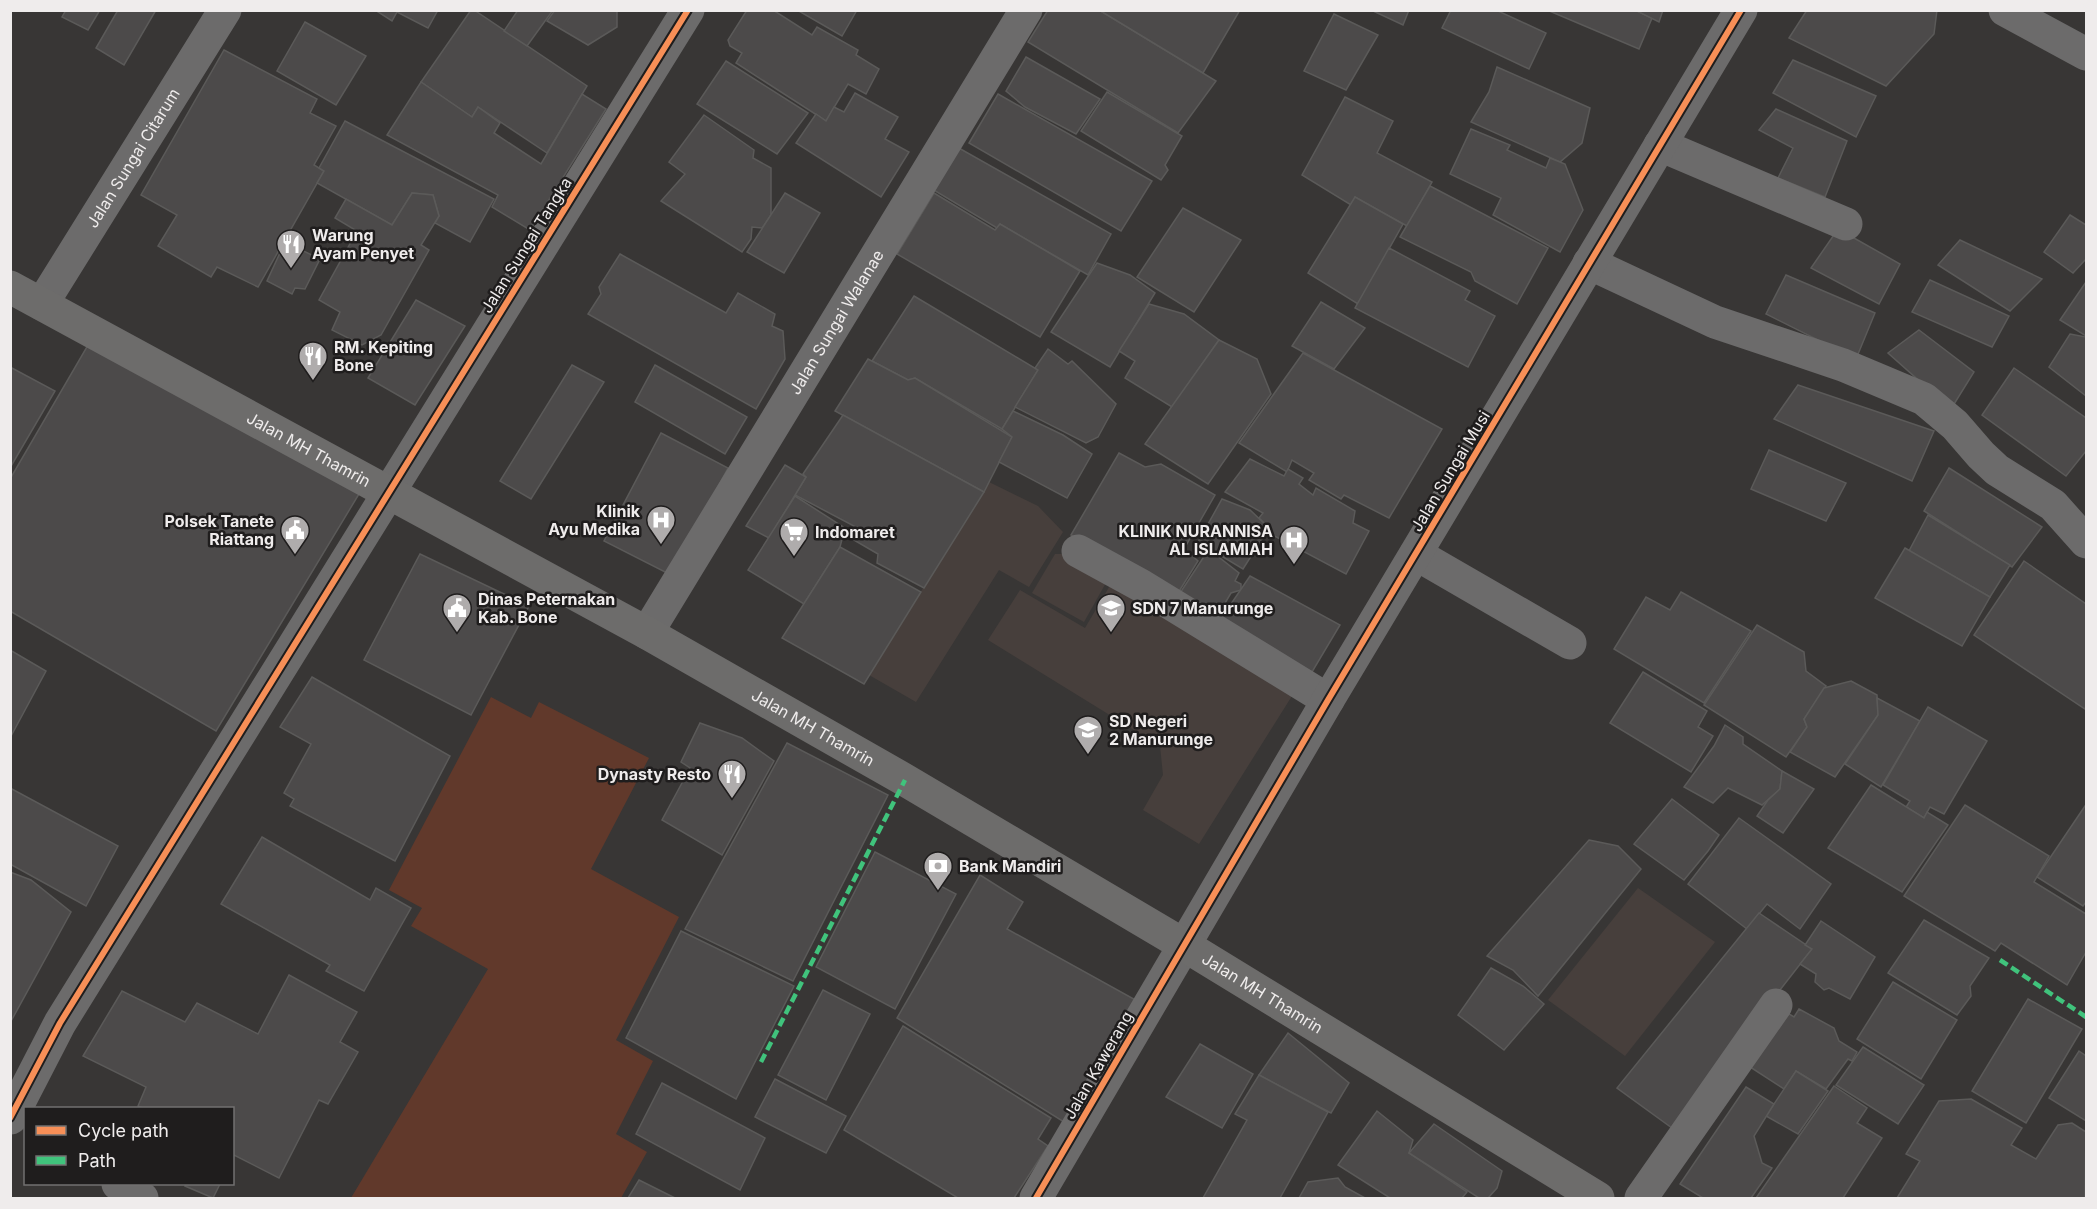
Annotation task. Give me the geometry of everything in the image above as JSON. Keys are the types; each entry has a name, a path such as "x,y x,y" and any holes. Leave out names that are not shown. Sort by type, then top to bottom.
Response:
{"main road":[{"name":"Jalan MH Thamrin","path":"10,288 647,633 905,780 1184,945 1598,1198"}],"street":[{"name":"Jalan Sungai Citarum","path":"42,304 225,10"},
{"name":"Jalan Sungai Tangka","path":"11,1118 60,1023 688,10"},
{"name":"Jalan Sungai Walanae","path":"647,633 1026,10"},
{"name":"Jalan Sungai Musi","path":"1184,945 1741,10"},
{"path":"2005,10 2086,54"},
{"path":"1660,145 1846,225"},
{"path":"1589,263 1715,322 1843,365 1924,399 1955,425 1997,470 2053,505 2086,542"},
{"path":"1078,551 1142,586 1328,700"},
{"path":"1416,554 1570,643"},
{"name":"Jalan Kawerang","path":"1036,1198 1184,945"},
{"path":"1641,1198 1776,1005"},
{"path":"120,1185 142,1198"}],"shaded area":[{"path":"989,482 1038,506 1063,532 1029,587 999,570 916,702 869,675"},
{"path":"1055,554 1070,554 1107,581 1084,622 1032,593"},
{"path":"1115,577 1297,688 1199,844 1143,810 1163,775 1160,746 988,640 1020,590 1085,628"},
{"path":"491,697 531,718 539,702 649,758 591,869 679,917 616,1040 653,1061 616,1134 647,1152 621,1198 351,1198 488,969 411,926 422,908 389,890"},
{"path":"1638,888 1715,942 1625,1056 1548,1000"}],"building":[{"path":"66,10 100,10 88,30 62,17"},
{"path":"118,10 156,10 124,65 96,48"},
{"path":"375,10 438,10 428,28 397,12 392,21"},
{"path":"471,10 587,86 547,153 478,107 472,117 421,82"},
{"path":"518,10 553,10 527,46 504,31"},
{"path":"555,10 617,10 617,27 588,45 547,21"},
{"path":"747,10 773,10 812,35 817,27 858,50 856,55 879,69 866,94 848,84 826,121 736,63 742,53 730,46 728,40"},
{"path":"797,10 857,10 842,36"},
{"path":"1048,10 1099,10 1216,81 1178,133 1028,42"},
{"path":"1099,10 1240,10 1203,73"},
{"path":"1371,10 1409,10 1403,25"},
{"path":"1451,10 1496,10 1546,33 1529,69 1442,28"},
{"path":"1547,10 1635,10 1652,18 1639,49"},
{"path":"1635,10 1663,10 1659,22"},
{"path":"1807,10 1937,10 1934,34 1886,86 1789,38"},
{"path":"1334,14 1378,35 1346,90 1304,71"},
{"path":"305,22 366,56 336,105 277,71"},
{"path":"224,50 317,99 310,113 336,126 314,165 324,171 258,287 217,267 211,277 158,246 177,215 141,195"},
{"path":"1026,57 1100,99 1076,134 1025,107 1006,91"},
{"path":"1793,60 1876,96 1856,137 1773,93"},
{"path":"726,61 808,113 777,154 697,104"},
{"path":"1497,67 1590,108 1582,143 1560,162 1471,122 1489,92"},
{"path":"421,82 472,117 478,107 500,123 494,133 541,164 582,94 606,109 530,230 492,207 498,195 387,135"},
{"path":"1107,92 1182,136 1165,165 1168,170 1161,180 1081,131"},
{"path":"855,93 898,117 885,139 909,152 881,197 796,143 816,114 826,121 834,107 844,112"},
{"path":"998,94 1152,181 1121,231 969,143"},
{"path":"1345,97 1393,121 1377,153 1432,182 1407,226 1355,197 1351,205 1302,175"},
{"path":"1776,109 1847,141 1825,197 1778,178 1793,148 1759,130"},
{"path":"704,115 754,150 753,158 771,168 771,215 762,228 752,227 751,239 742,252 661,201 685,174 669,162"},
{"path":"345,121 494,199 470,242 435,223 439,216 433,195 412,193 392,225 317,183 324,171 319,168"},
{"path":"1471,129 1510,145 1507,150 1546,168 1550,158 1565,164 1583,210 1560,252 1493,215 1501,198 1450,174"},
{"path":"957,147 1111,234 1088,275 1000,224 997,228 932,189"},
{"path":"1430,186 1548,248 1517,304 1475,281 1471,272 1400,237"},
{"path":"412,193 433,195 439,216 421,245 429,250 381,335 362,345 332,330 340,312 319,300 357,231 335,218 346,199 392,225"},
{"path":"785,193 820,213 784,273 747,252"},
{"path":"934,193 995,230 1000,224 1080,271 1040,337 897,254"},
{"path":"1355,197 1403,224 1358,304 1308,273"},
{"path":"1183,208 1241,240 1194,312 1137,277"},
{"path":"2070,215 2086,225 2086,259 2073,273 2044,252"},
{"path":"1838,229 1900,264 1879,304 1811,268"},
{"path":"1960,240 2042,279 2010,311 1938,265"},
{"path":"285,242 320,259 305,289 295,288 292,294 267,281"},
{"path":"1389,248 1470,291 1465,300 1495,316 1468,367 1355,308"},
{"path":"620,254 726,313 738,293 775,314 772,326 783,331 785,359 756,409 588,314 601,294 599,287"},
{"path":"1097,263 1130,275 1155,293 1110,367 1051,332"},
{"path":"1786,275 1875,313 1856,359 1766,314"},
{"path":"1930,280 2009,316 1992,347 1912,312"},
{"path":"2086,282 2086,336 2060,320"},
{"path":"914,296 1038,370 1002,429 915,378 908,380 872,361"},
{"path":"416,300 465,326 415,405 368,378"},
{"path":"1321,302 1365,328 1334,369 1292,346"},
{"path":"1149,304 1184,314 1219,340 1172,407 1125,378 1135,361 1119,351"},
{"path":"1919,330 1974,372 1951,409 1888,353"},
{"path":"2070,334 2086,337 2086,396 2049,367"},
{"path":"1219,340 1257,359 1271,394 1208,484 1145,444"},
{"path":"88,345 362,489 216,731 10,611 10,479"},
{"path":"1048,349 1068,364 1072,361 1116,404 1098,437 1086,443 1015,407 1038,370 1035,368"},
{"path":"1303,353 1442,429 1389,518 1344,495 1341,499 1309,480 1314,473 1292,460 1287,472 1239,443"},
{"path":"868,359 908,380 915,378 1012,437 984,492 835,411"},
{"path":"572,365 604,382 531,499 500,481"},
{"path":"655,365 747,417 725,454 635,402"},
{"path":"10,367 55,391 10,468"},
{"path":"2014,368 2086,418 2086,451 2066,476 1982,415"},
{"path":"1798,385 1934,431 1912,481 1774,419"},
{"path":"1013,411 1063,435 1092,454 1067,498 999,462 1012,437 1002,429"},
{"path":"843,415 984,492 924,588 877,563 878,554 847,536 854,526 795,495 806,477 803,474"},
{"path":"661,433 728,468 671,575 604,541"},
{"path":"1769,450 1846,483 1826,521 1751,489"},
{"path":"1119,453 1145,467 1161,464 1215,495 1184,549 1198,561 1178,593 1071,535"},
{"path":"1250,459 1284,476 1288,469 1303,478 1299,484 1313,495 1316,488 1355,511 1353,523 1369,531 1346,574 1267,532 1269,528 1259,518 1263,513 1225,492"},
{"path":"785,465 806,477 769,538 746,526"},
{"path":"1949,468 2042,527 2012,567 1924,511"},
{"name":"Indomaret","path":"795,496 845,528 840,547 804,604 748,570"},
{"path":"1222,499 1250,510 1269,528 1243,569 1198,542"},
{"path":"1928,515 2010,565 1990,597 1909,551"},
{"path":"840,547 921,592 864,684 782,638"},
{"path":"1905,548 1990,597 1962,646 1875,598"},
{"path":"1207,552 1216,555 1239,573 1235,581 1241,584 1241,590 1231,593 1218,615 1180,593"},
{"path":"420,554 529,606 471,715 364,660"},
{"path":"2024,561 2086,604 2085,709 1974,635"},
{"path":"1250,576 1340,625 1312,672 1220,620"},
{"path":"1681,592 1751,631 1704,703 1614,649 1646,597 1670,610"},
{"path":"1757,625 1804,652 1806,671 1826,686 1804,719 1807,727 1786,757 1704,705"},
{"path":"10,650 46,671 10,738"},
{"path":"1643,672 1707,711 1698,727 1713,736 1691,772 1610,723"},
{"path":"312,677 450,756 395,861 290,806 294,799 284,793 311,744 280,727"},
{"path":"1851,681 1877,695 1878,715 1835,777 1790,752 1807,727 1804,719 1824,688"},
{"path":"1877,698 1920,721 1881,787 1845,764 1878,715"},
{"path":"1928,707 1987,741 1944,814 1930,807 1924,818 1906,807 1910,801 1883,785"},
{"path":"700,723 742,738 774,761 722,855 662,820 690,768 681,762"},
{"path":"1725,725 1743,737 1743,744 1782,771 1780,789 1762,805 1728,788 1713,803 1684,787 1714,746"},
{"path":"787,743 888,795 793,981 685,929"},
{"path":"1782,771 1814,789 1783,833 1757,816 1768,800 1780,789"},
{"path":"1871,785 1924,818 1927,812 1948,825 1902,892 1828,848"},
{"path":"10,788 118,846 86,906 10,864"},
{"path":"1672,799 1719,835 1684,880 1634,844"},
{"path":"1965,805 2049,856 2034,882 2086,914 2086,952 2067,985 2001,943 1995,951 1904,896"},
{"path":"2085,806 2086,902 2083,906 2037,877"},
{"path":"1739,818 1831,884 1800,929 1767,904 1747,929 1688,884"},
{"path":"262,837 370,900 376,888 411,908 364,991 326,971 330,965 221,904"},
{"path":"1589,840 1618,846 1641,869 1538,996 1513,970 1487,956"},
{"path":"875,852 956,894 895,1009 816,967"},
{"path":"10,872 31,880 71,912 10,1023"},
{"path":"980,875 1023,902 1007,929 1141,1003 1064,1122 897,1018"},
{"path":"1759,913 1812,949 1672,1128 1617,1088"},
{"path":"1924,920 1989,958 1970,986 1971,996 1957,1015 1888,973"},
{"path":"1821,921 1875,957 1850,999 1829,988 1824,990 1815,982 1816,974 1800,964 1812,949 1805,945"},
{"path":"681,931 794,986 736,1099 626,1038"},
{"path":"1491,968 1523,986 1544,1004 1504,1050 1458,1015"},
{"path":"289,975 357,1012 340,1042 358,1052 328,1104 319,1100 279,1178 234,1155 234,1107 140,1107 138,1106 146,1087 83,1056 122,991 185,1022 197,1003 258,1034"},
{"path":"1893,982 1957,1020 1921,1079 1857,1039"},
{"path":"823,990 870,1014 826,1100 778,1075"},
{"path":"2028,999 2082,1029 2026,1123 1972,1091"},
{"path":"1799,1009 1834,1028 1839,1041 1857,1052 1852,1061 1848,1059 1826,1089 1796,1071 1784,1089 1747,1065 1786,1012 1794,1017"},
{"path":"903,1026 1051,1118 1038,1139 1048,1146 1014,1198 958,1198 844,1130"},
{"path":"1288,1033 1349,1083 1331,1113 1259,1075"},
{"path":"1200,1044 1253,1074 1222,1128 1166,1097"},
{"path":"1863,1047 1924,1085 1898,1124 1836,1085"},
{"path":"2079,1051 2086,1056 2086,1121 2049,1098"},
{"path":"1796,1071 1828,1091 1798,1134 1766,1116"},
{"path":"1259,1075 1328,1112 1280,1198 1203,1198 1247,1120 1235,1114"},
{"path":"775,1079 846,1116 826,1153 755,1117"},
{"path":"662,1083 765,1138 740,1190 636,1134"},
{"path":"1834,1086 1867,1108 1857,1123 1882,1138 1843,1198 1756,1198"},
{"path":"1746,1087 1774,1104 1754,1136 1762,1163 1772,1168 1751,1198 1703,1198 1680,1184"},
{"path":"1971,1099 2022,1128 2011,1145 2036,1159 2058,1125 2072,1123 2086,1132 2085,1198 1897,1198 1920,1161 1906,1154 1939,1101"},
{"path":"1377,1111 1413,1140 1409,1153 1467,1192 1462,1198 1390,1198 1338,1165"},
{"path":"1434,1124 1502,1171 1497,1188 1488,1198 1479,1198 1409,1153"},
{"path":"1338,1178 1345,1187 1365,1198 1299,1198 1308,1182"},
{"path":"639,1180 675,1198 628,1198"},
{"path":"186,1185 220,1185 213,1198"}],"marked path":[{"path":"761,1062 905,780"},
{"path":"2000,960 2086,1017"}],"cycle path":[{"path":"10,1118 60,1023 688,10"},
{"path":"1036,1198 1328,700 1741,10"}],"place":[{"name":"Warung Ayam Penyet","path":"291,270"},
{"name":"RM. Kepiting Bone","path":"313,382"},
{"name":"Klinik Ayu Medika","path":"661,546"},
{"name":"Polsek Tanete Riattang","path":"295,556"},
{"name":"Indomaret","path":"794,558"},
{"name":"KLINIK NURANNISA AL ISLAMIAH","path":"1294,566"},
{"name":"Dinas Peternakan Kab. Bone","path":"457,634"},
{"name":"SDN 7 Manurunge","path":"1111,634"},
{"name":"SD Negeri 2 Manurunge","path":"1088,756"},
{"name":"Dynasty Resto","path":"732,800"},
{"name":"Bank Mandiri","path":"938,892"}]}
